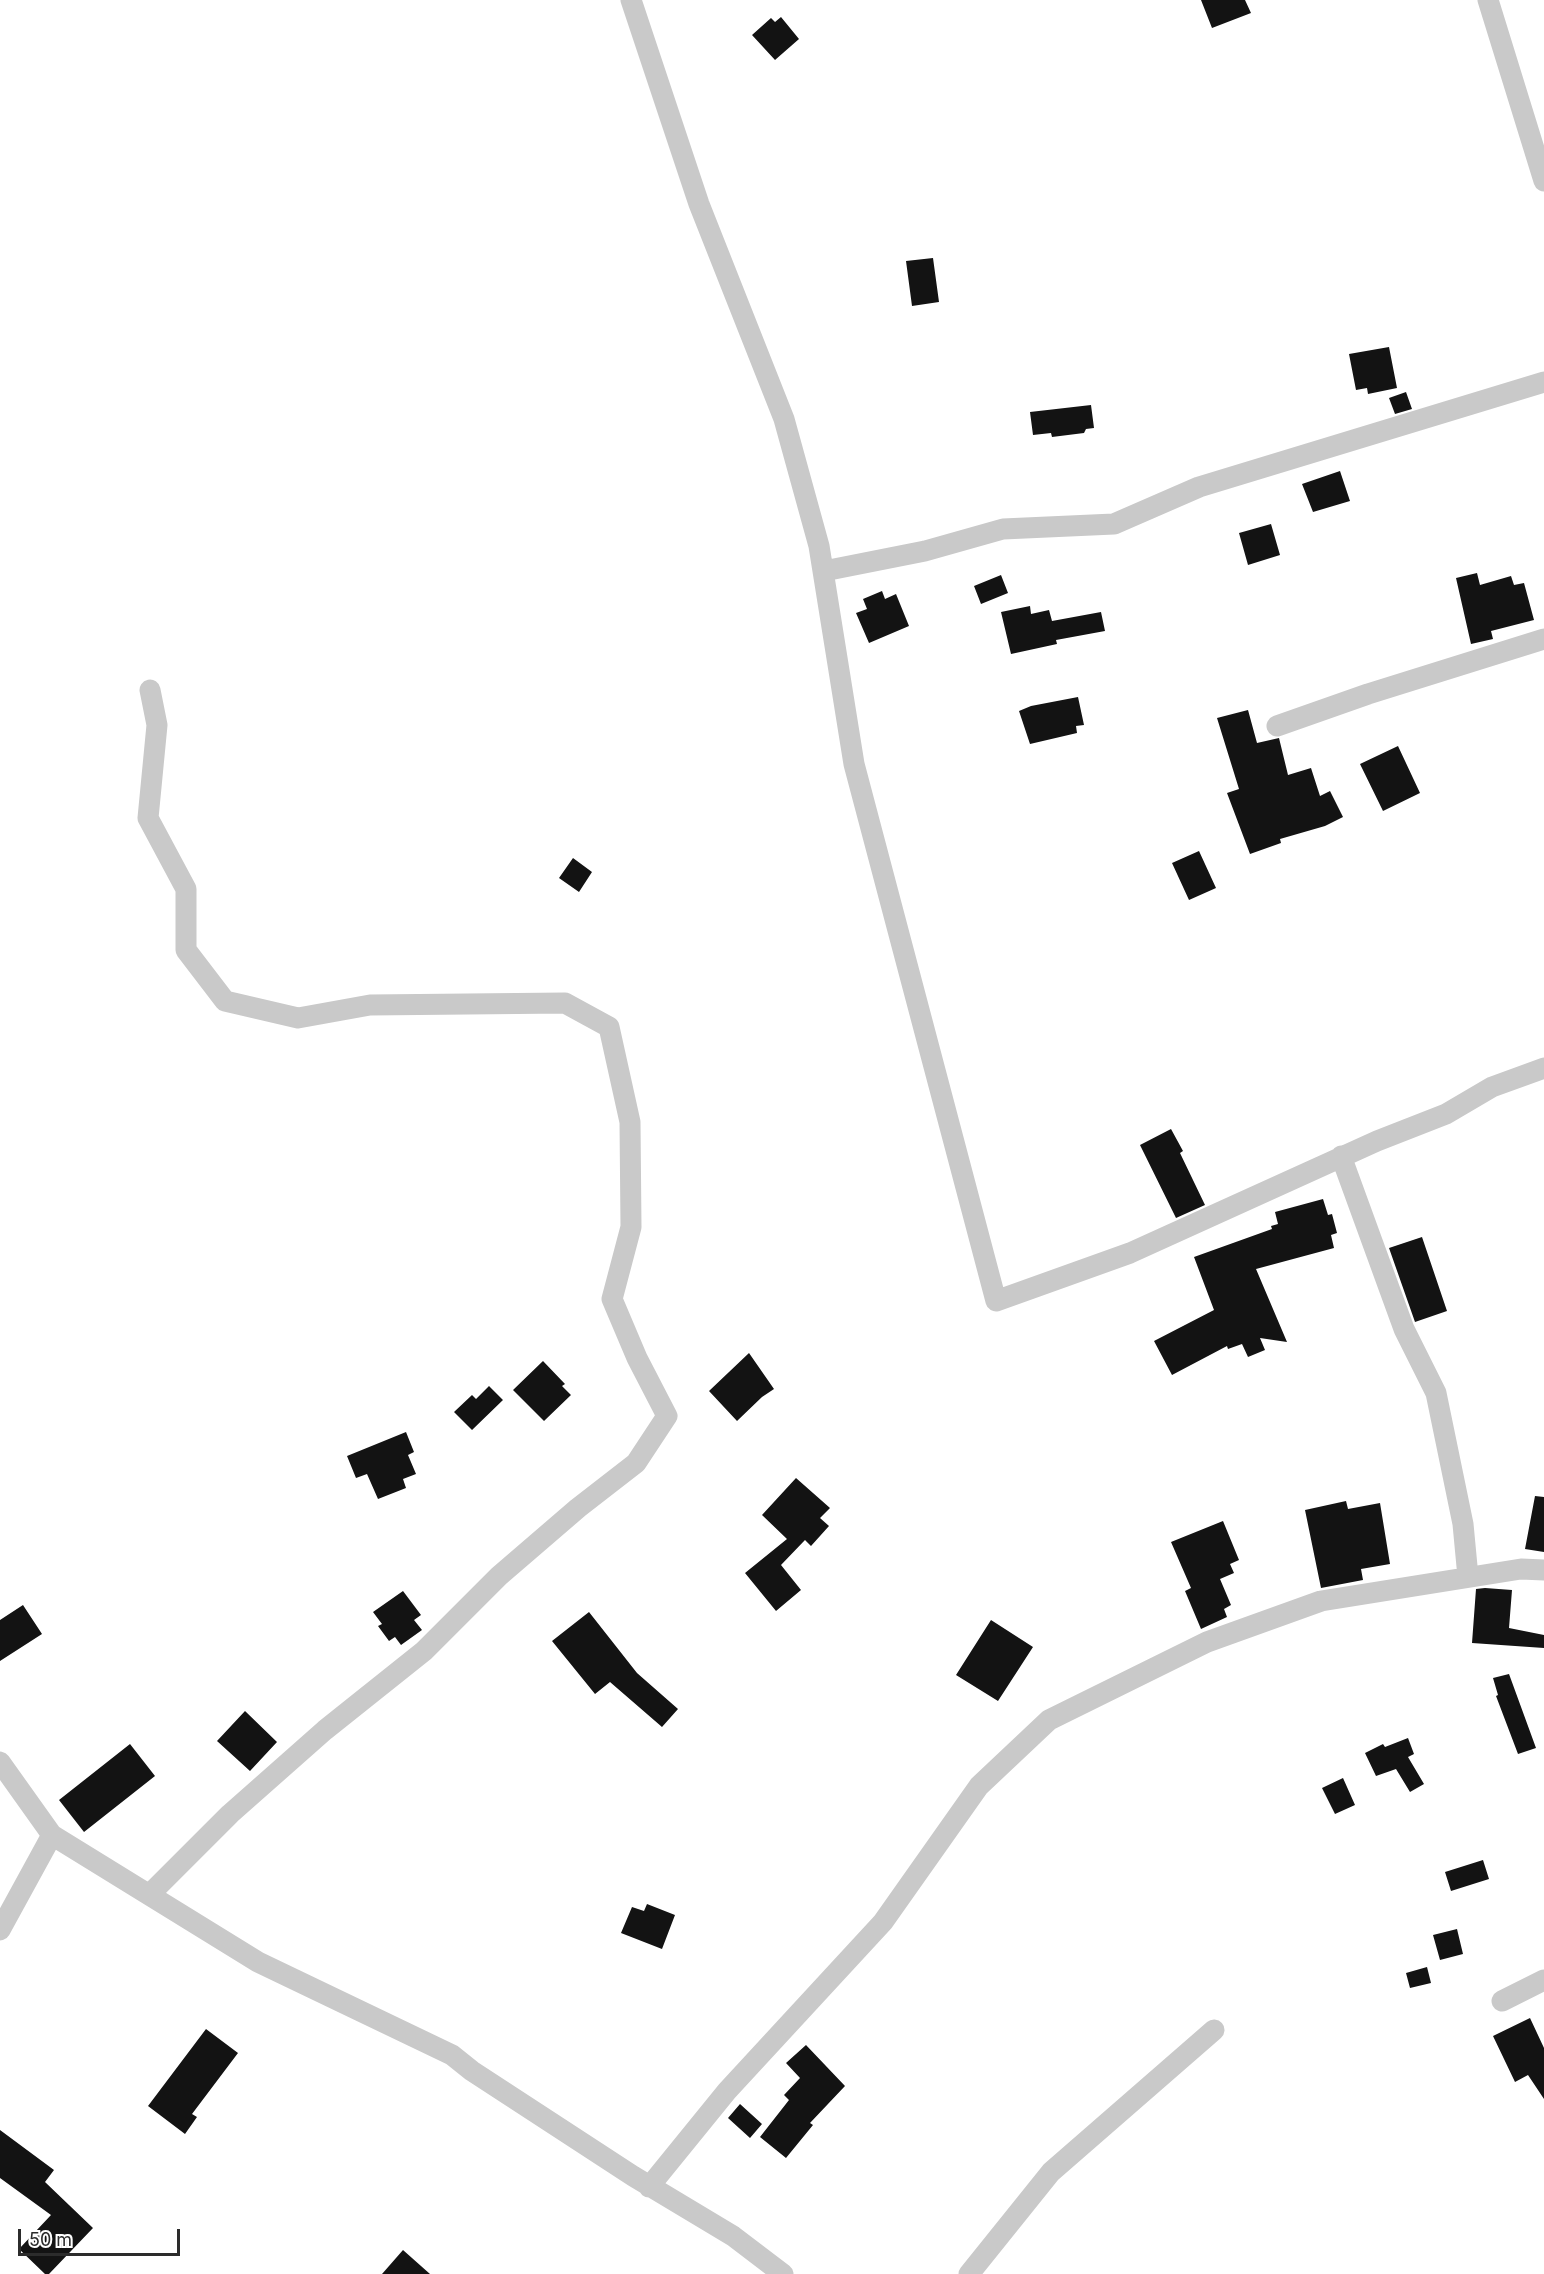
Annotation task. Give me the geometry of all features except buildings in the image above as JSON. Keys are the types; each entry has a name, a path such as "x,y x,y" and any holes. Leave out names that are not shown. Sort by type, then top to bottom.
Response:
{"street":[{"path":"631,0 699,204 784,418 819,546 854,764 996,1301 1130,1253 1341,1156 1446,1114 1492,1087 1544,1068"},
{"path":"1488,0 1544,181"},
{"path":"824,571 925,551 1003,529 1114,524 1199,487 1544,382"},
{"path":"1277,726 1368,694 1544,639"},
{"path":"150,690 157,725 148,818 186,889 186,950 225,1001 298,1018 370,1005 565,1003 609,1027 630,1122 631,1227 612,1299 637,1358 667,1416 636,1463 578,1508 499,1576 424,1651 325,1730 230,1814 150,1894"},
{"path":"1341,1156 1404,1329 1436,1393 1463,1524 1468,1577"},
{"path":"650,2187 727,2091 883,1922 979,1786 1049,1720 1207,1642 1321,1600 1521,1569 1544,1570"},
{"path":"0,1762 52,1835 258,1962 453,2055 472,2071 650,2187 733,2236 783,2274"},
{"path":"0,1930 52,1835"},
{"path":"1502,2001 1544,1980"},
{"path":"969,2274 1051,2172 1214,2030"}]}
